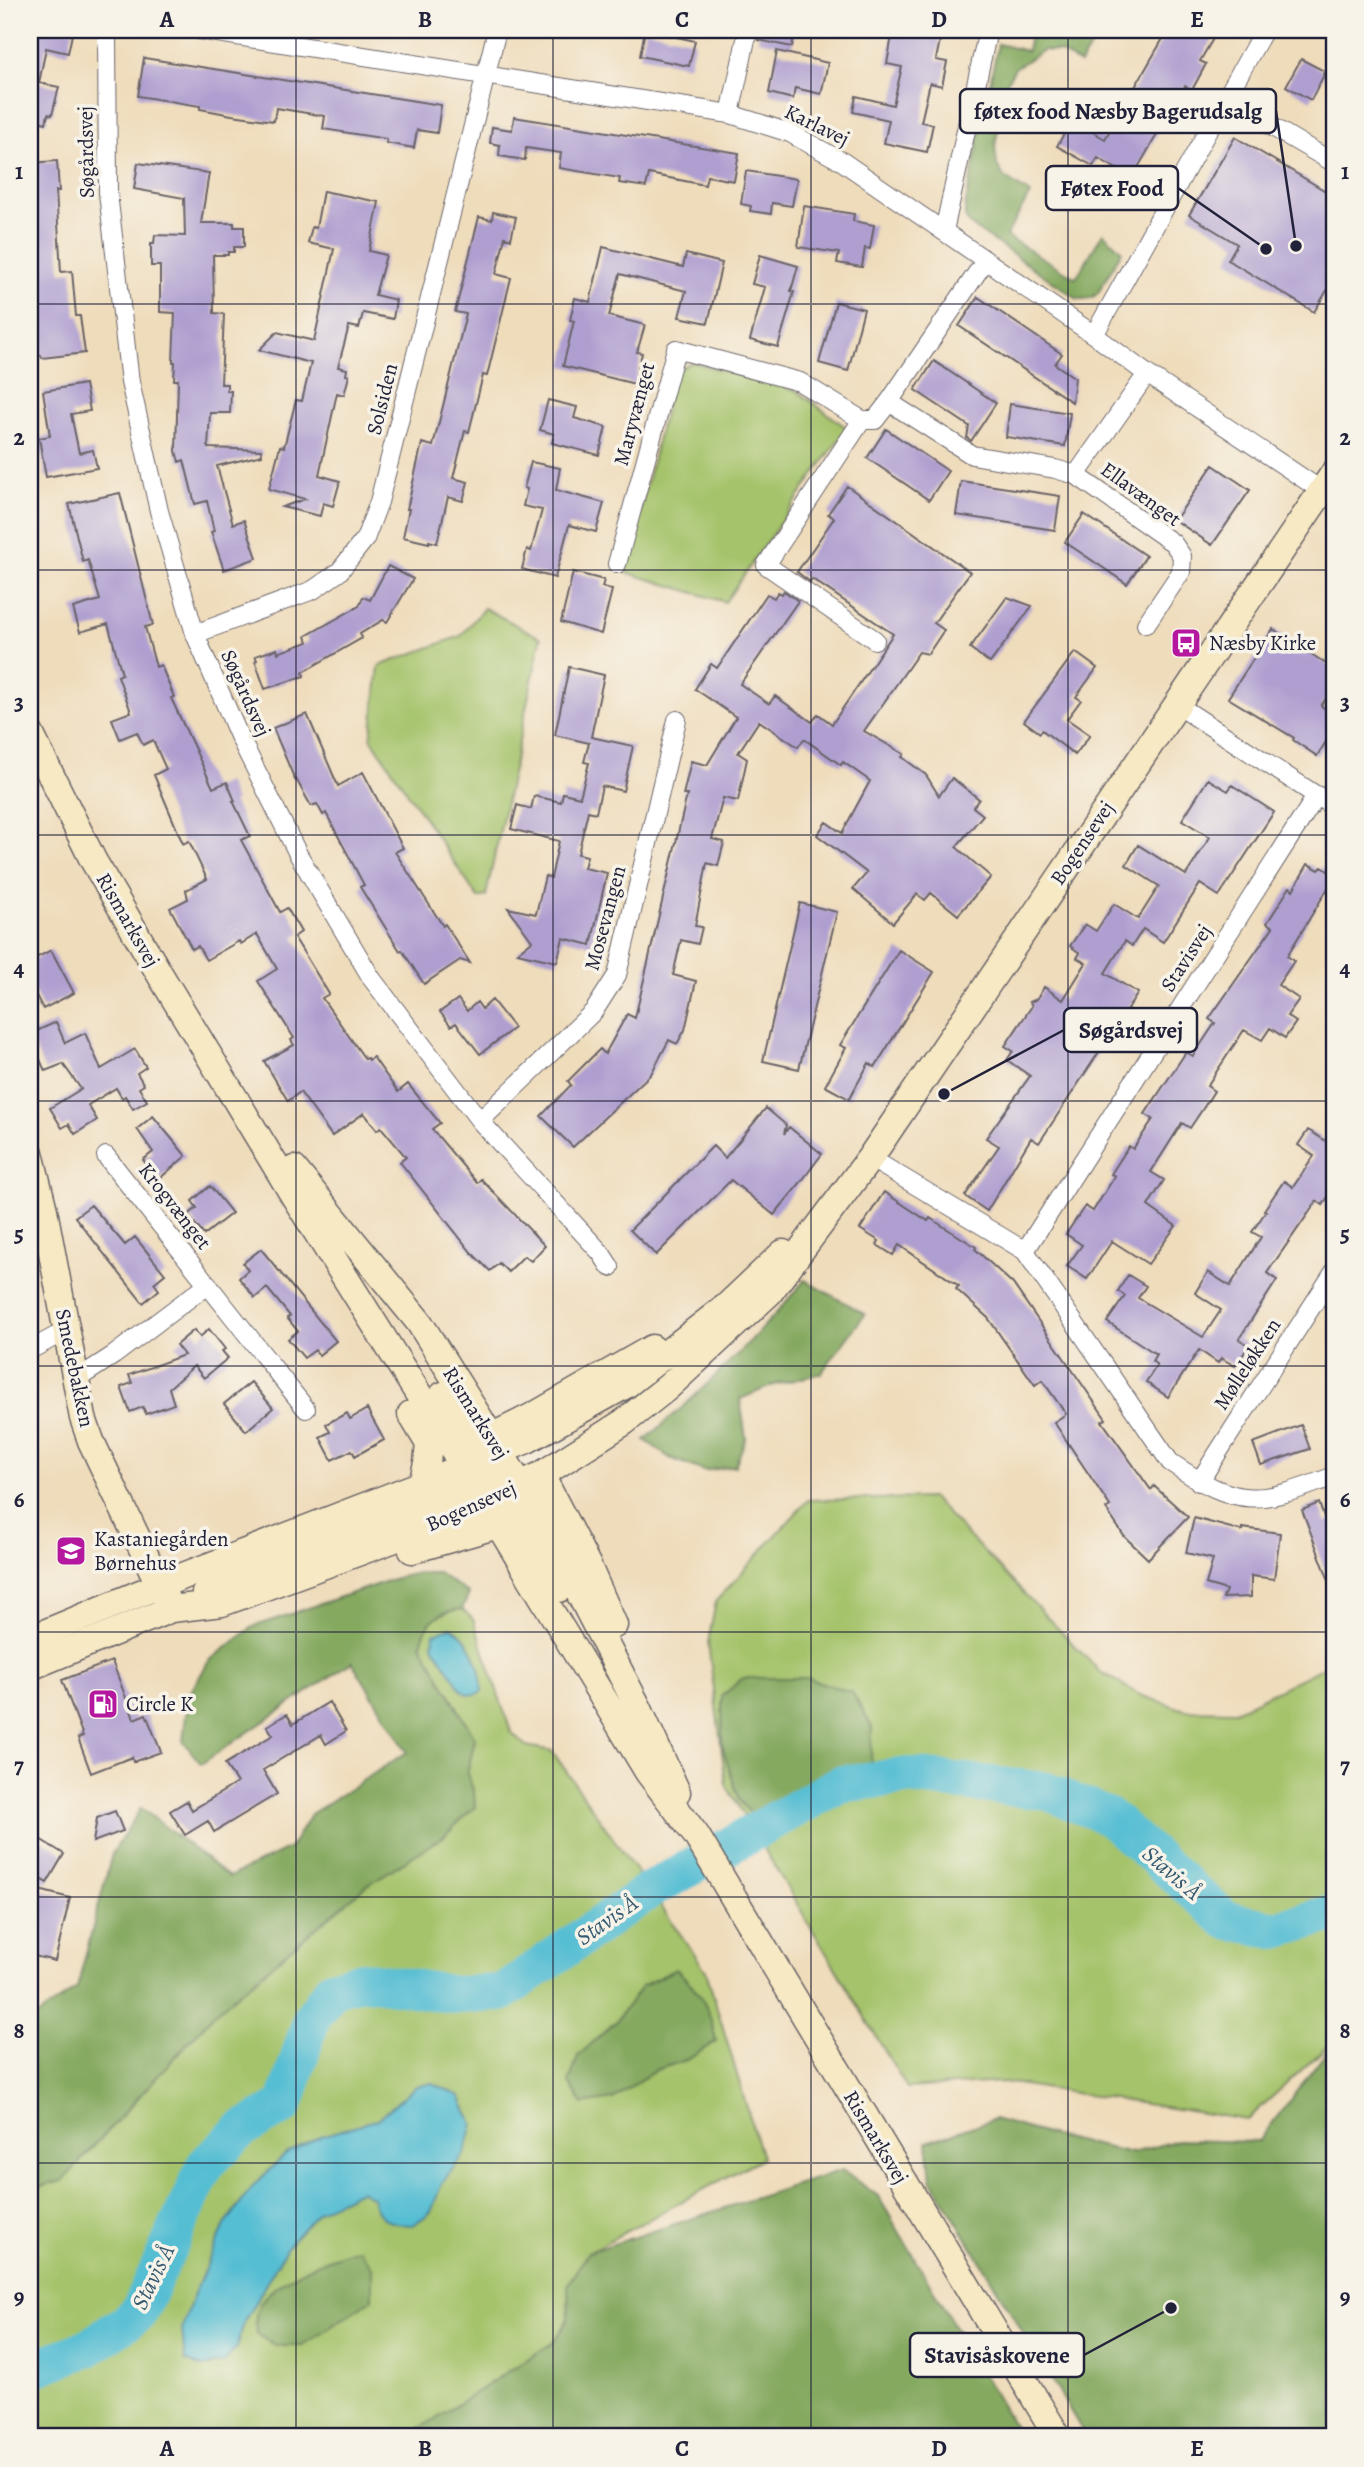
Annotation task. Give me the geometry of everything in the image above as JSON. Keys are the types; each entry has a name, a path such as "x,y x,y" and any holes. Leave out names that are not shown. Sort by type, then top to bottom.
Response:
{"main road":[{"name":"Bogensevej","path":"30,1639 160,1585 422,1484 495,1473 624,1422 668,1387 769,1293 870,1158 1328,482"},
{"name":"Rismarksvej","path":"30,733 93,860 294,1196 495,1473"},
{"name":"Rismarksvej","path":"239,1101 419,1322 495,1473 498,1525 648,1772 696,1835 1058,2437"},
{"name":"Smedebakken","path":"30,1153 44,1210 83,1418 91,1441 171,1609"},
{"path":"294,1196 328,1272 429,1444 422,1484"},
{"name":"Bogensevej","path":"727,1306 828,1211"},
{"path":"495,1473 535,1415 727,1306"},
{"path":"171,1609 241,1575 426,1504 583,1434 617,1412 667,1370 727,1306"},
{"name":"Bogensevej","path":"30,1667 171,1609 222,1602 438,1523 495,1473"},
{"path":"495,1473 588,1566 621,1638 696,1835"},
{"path":"495,1473 525,1532 632,1712 696,1835"},
{"path":"222,1602 261,1600 498,1525"}],"street":[{"name":"Søgårdsvej","path":"107,30 108,193 130,382 159,511 195,634 239,736 304,865 372,979 480,1121 601,1253 610,1267"},
{"name":"Karlavej","path":"198,30 258,34 730,114 790,133 842,162 1094,334 1147,374 1328,482"},
{"name":"Solsiden","path":"195,634 313,590 339,572 365,539 379,502 497,30"},
{"path":"730,114 748,30"},
{"path":"944,231 988,30"},
{"path":"1094,334 1264,30"},
{"path":"1225,99 1334,163"},
{"path":"875,640 766,565 862,420 875,420 889,402 985,261"},
{"name":"Maryvænget","path":"618,564 676,349 800,382 862,420"},
{"name":"Ellavænget","path":"1076,475 1147,374"},
{"name":"Ellavænget","path":"889,402 972,455 1055,468 1076,475 1172,543 1182,556 1181,572 1146,624"},
{"path":"1176,704 1334,807"},
{"name":"Mosevangen","path":"480,1121 594,1011 617,975 677,720"},
{"name":"Stavisvej","path":"1025,1251 1317,795"},
{"name":"Krogvænget","path":"106,1156 306,1409"},
{"path":"870,1158 1025,1251 1162,1452 1170,1462 1199,1482 1230,1495 1257,1499 1288,1494 1334,1476"},
{"name":"Mølleløkken","path":"1199,1482 1334,1272"},
{"path":"77,1379 114,1355 208,1284"},
{"path":"30,1350 67,1330"}],"green space":[{"path":"1031,30 1100,30 1080,64 1060,52 1044,50 1015,68 1006,84 995,146 997,165 1004,177 1030,194 1006,236 1076,278 1103,233 1122,251 1098,293 1089,298 1078,299 969,224 965,217 998,44 1027,51"},
{"path":"692,362 797,391 847,428 725,602 625,572 674,372"},
{"path":"484,608 541,638 486,896 478,898 371,738 379,666 461,636"},
{"path":"805,1280 865,1314 821,1373 771,1386 740,1399 746,1438 735,1466 704,1471 670,1458 645,1440 728,1363"},
{"path":"932,1498 1099,1671 1140,1695 1185,1710 1235,1711 1334,1662 1334,2040 1247,2120 1004,2082 907,2088 726,1785 708,1643 716,1601 808,1500"},
{"path":"418,1573 438,1573 469,1594 462,1609 446,1612 430,1623 421,1644 475,1739 467,1774 474,1792 475,1807 444,1836 366,1886 216,2012 62,2181 30,2189 30,2021 77,1988 112,1854 141,1808 229,1877 290,1848 311,1814 407,1752 352,1662 201,1764 183,1741 188,1696 209,1661 253,1627"},
{"path":"462,1609 473,1619 511,1732 526,1746 552,1751 706,1971 762,2158 588,2252 568,2284 569,2319 554,2342 407,2437 30,2437 30,2189 62,2181 216,2012 366,1886 444,1836 474,1792 467,1774 475,1739 421,1644 427,1628 435,1618 446,1612"},
{"path":"743,1678 807,1678 852,1692 872,1727 871,1763 840,1784 762,1827 739,1800 722,1745 722,1696"},
{"path":"676,1969 703,2001 716,2041 689,2059 656,2070 613,2099 583,2104 569,2083 578,2056 615,2022 642,1986"},
{"path":"1334,2042 1334,2437 1086,2437 931,2179 927,2142 994,2119 1053,2136 1132,2153 1178,2140 1258,2142"},
{"path":"842,2170 878,2196 1020,2437 407,2437 554,2342 569,2319 568,2284 588,2252"},
{"path":"359,2249 372,2267 372,2299 302,2346 277,2346 257,2335 256,2314 270,2292 299,2272"}],"water":[{"path":"451,1627 464,1638 474,1655 482,1691 477,1694 463,1692 433,1645 434,1634"},
{"path":"433,2083 460,2096 473,2124 465,2153 442,2183 431,2212 413,2225 398,2224 382,2217 372,2198 360,2191 318,2211 287,2247 245,2320 236,2348 224,2363 203,2367 185,2361 182,2328 195,2291 225,2225 254,2185 286,2154 321,2136 378,2119 415,2087"}],"building":[{"path":"30,30 73,30 68,53 46,48 39,83 59,87 52,115 48,114 46,123 30,119"},
{"path":"645,30 695,41 689,66 640,56"},
{"path":"759,30 795,30 792,47 758,40"},
{"path":"893,30 942,30 936,60 947,62 942,86 930,83 921,122 933,124 927,152 884,143 889,120 853,112 856,96 893,105 902,67 887,64"},
{"path":"1168,30 1218,30 1200,61 1206,64 1192,90 1185,86 1132,178 1098,158 1093,166 1057,146 1072,120 1105,139"},
{"path":"777,51 828,63 821,94 795,88 793,99 769,93"},
{"path":"144,58 441,105 437,133 417,130 414,148 386,143 387,139 323,129 325,116 276,108 274,121 138,96"},
{"path":"1301,59 1324,71 1311,100 1286,86"},
{"path":"514,117 739,153 734,181 707,176 705,185 649,174 646,187 619,183 620,178 559,168 561,153 526,148 525,160 499,156 500,145 490,143 492,127 512,130"},
{"path":"1235,137 1334,196 1334,279 1314,312 1228,260 1237,244 1189,215"},
{"path":"57,161 61,272 72,271 76,316 80,316 85,353 42,358 41,355 30,356 30,163"},
{"path":"138,163 209,173 201,223 234,223 234,227 244,227 244,247 234,247 234,252 228,252 228,255 213,255 214,313 224,314 221,384 227,384 227,391 231,391 230,413 210,413 208,448 261,450 262,455 217,466 233,524 244,520 257,558 224,570 211,532 214,531 207,501 195,504 184,460 179,462 176,451 178,380 174,380 173,362 175,313 160,312 160,266 151,266 151,243 154,243 155,235 185,236 184,198 134,189"},
{"path":"746,171 797,179 792,206 772,203 771,214 750,211 751,206 741,204"},
{"path":"323,191 379,202 369,251 386,255 375,295 396,300 393,319 363,313 359,328 349,326 338,367 347,369 346,375 349,376 344,395 337,393 319,475 340,481 333,506 323,503 320,516 282,507 305,499 269,489 280,446 284,447 296,400 302,401 311,363 259,350 277,332 314,341 334,249 308,243 312,227 316,228"},
{"path":"804,206 854,214 853,221 874,225 870,249 865,248 862,267 837,263 839,253 798,247"},
{"path":"493,212 516,217 511,239 505,237 496,274 511,278 487,376 483,375 469,432 465,431 453,478 468,482 463,501 448,497 437,543 403,537 422,443 433,446 466,314 455,312 479,217 492,220"},
{"path":"603,247 683,267 686,254 722,263 708,323 679,317 686,291 620,274 609,316 645,325 637,352 642,353 635,384 563,366 574,321 570,320 575,298 590,302"},
{"path":"760,255 798,266 791,291 794,292 778,347 750,340 765,287 752,284"},
{"path":"978,297 1062,354 1055,364 1075,378 1072,402 959,326"},
{"path":"836,302 864,309 848,371 819,363"},
{"path":"934,361 996,403 971,441 967,438 969,426 915,390"},
{"path":"85,384 90,411 71,414 79,453 93,450 97,468 46,477 39,438 50,436 43,391"},
{"path":"548,400 577,407 574,418 606,427 599,455 552,443 554,434 540,430"},
{"path":"1010,404 1070,413 1065,446 1006,437"},
{"path":"886,429 948,471 929,500 867,458"},
{"path":"531,462 560,468 556,490 604,503 596,532 569,525 555,578 522,569 527,549 531,551 542,510 523,506 527,489 524,488"},
{"path":"1213,465 1250,490 1212,545 1175,520"},
{"path":"961,481 1060,496 1055,530 956,515"},
{"path":"847,486 970,572 934,623 944,630 928,654 919,652 864,731 904,754 902,757 926,775 939,796 952,778 979,799 973,807 983,815 956,847 991,877 958,915 931,893 925,900 917,894 893,923 853,889 867,873 817,835 826,822 842,833 870,781 804,739 798,747 759,721 738,753 747,759 738,801 723,798 712,839 724,842 718,866 707,863 695,926 702,927 698,944 681,940 673,975 696,981 685,1030 677,1044 669,1040 651,1074 573,1147 541,1116 571,1085 568,1081 600,1049 605,1054 627,1014 635,1018 687,795 683,795 691,761 707,765 736,717 695,689 711,664 717,668 767,594 774,598 778,592 782,594 784,591 798,601 740,684 769,704 775,696 812,722 818,714 832,724 893,634 812,579 810,582 797,572 834,518 828,514"},
{"path":"120,493 153,625 145,627 156,667 161,665 174,697 171,698 213,788 227,782 250,836 241,840 280,912 287,908 301,932 294,937 329,994 322,998 365,1059 373,1057 398,1092 408,1084 440,1123 432,1129 477,1183 481,1179 545,1246 531,1261 524,1256 508,1272 499,1263 490,1271 471,1252 400,1162 406,1157 381,1127 377,1130 364,1113 332,1136 300,1092 288,1101 264,1061 294,1045 291,1040 294,1038 258,981 277,969 257,934 206,960 198,946 192,949 170,908 188,899 186,890 207,879 189,841 183,844 154,775 166,769 153,740 143,745 137,732 120,739 112,719 131,712 118,676 122,674 108,624 80,632 73,608 100,600 88,560 83,562 69,504"},
{"path":"1084,514 1146,556 1127,584 1065,542"},
{"path":"388,566 413,579 387,622 383,620 360,634 362,638 303,672 304,676 265,689 255,656 277,649 278,653 308,642 306,636 359,606 363,597 370,600"},
{"path":"573,572 604,580 602,587 612,590 601,634 561,622"},
{"path":"1007,597 1032,606 990,663 970,648"},
{"path":"1273,629 1334,669 1334,685 1321,706 1334,715 1334,729 1317,756 1293,740 1294,738 1228,698"},
{"path":"1075,652 1097,668 1076,697 1081,700 1067,719 1090,735 1075,755 1042,730 1040,733 1024,721"},
{"path":"569,667 604,675 591,737 633,746 623,791 602,786 596,813 588,811 578,854 587,856 584,868 607,873 591,945 563,938 557,962 517,953 532,941 508,908 536,914 545,876 551,878 559,841 511,829 517,805 531,809 534,796 561,802 563,793 580,797 589,763 584,762 589,743 555,735"},
{"path":"307,714 338,786 363,772 403,848 395,852 470,963 460,960 424,984 402,950 400,951 360,887 364,885 326,813 323,815 317,804 311,806 295,780 273,728"},
{"path":"1208,779 1228,791 1232,785 1274,812 1219,896 1200,884 1163,942 1143,929 1132,946 1125,941 1105,973 1138,993 1039,1143 1031,1138 987,1211 965,1196 999,1146 986,1138 1030,1076 1007,1060 1013,1051 1005,1046 1032,1006 1030,1002 1037,999 1044,987 1063,1000 1086,963 1077,958 1080,953 1070,946 1085,924 1096,931 1114,904 1138,919 1159,886 1126,865 1138,845 1186,875 1210,837 1182,820"},
{"path":"1308,864 1319,870 1322,867 1334,875 1334,878 1287,956 1294,961 1278,985 1299,999 1287,1016 1296,1022 1285,1038 1270,1028 1262,1040 1244,1030 1207,1086 1214,1091 1202,1110 1190,1128 1182,1123 1151,1172 1164,1180 1148,1206 1176,1226 1148,1264 1112,1241 1087,1279 1067,1266 1082,1245 1066,1234 1085,1206 1093,1211 1115,1176 1111,1174 1129,1146 1133,1149 1153,1119 1145,1114 1186,1052 1193,1056 1215,1023 1209,1019 1273,927 1267,923 1290,887 1293,890"},
{"path":"800,903 837,912 799,1069 763,1061"},
{"path":"51,950 74,993 43,1009 30,984 30,961"},
{"path":"899,950 934,972 875,1067 869,1063 849,1099 825,1086 846,1048 840,1045"},
{"path":"458,999 467,1011 477,1002 482,1009 492,1000 514,1028 480,1054 456,1023 451,1026 440,1012"},
{"path":"56,1022 65,1043 85,1033 101,1069 135,1049 146,1067 137,1073 144,1085 139,1088 147,1101 133,1109 116,1088 88,1105 97,1120 75,1134 69,1124 62,1128 50,1108 81,1089 63,1064 45,1071 30,1037 30,1034"},
{"path":"766,1108 786,1125 784,1134 789,1127 822,1154 774,1215 731,1180 656,1255 630,1230 713,1146 725,1158"},
{"path":"153,1116 186,1156 159,1179 143,1160 153,1152 137,1129"},
{"path":"1308,1130 1334,1146 1334,1187 1323,1205 1317,1201 1267,1273 1277,1280 1239,1339 1249,1346 1235,1366 1221,1358 1218,1363 1199,1350 1168,1397 1146,1382 1157,1365 1152,1361 1156,1354 1107,1322 1125,1296 1118,1291 1128,1275 1146,1286 1138,1298 1203,1337 1221,1310 1195,1293 1208,1272 1230,1286 1261,1237 1252,1232 1266,1211 1264,1210 1284,1181 1293,1187 1314,1156 1298,1145"},
{"path":"210,1186 232,1213 204,1235 188,1215 197,1208 192,1201"},
{"path":"884,1192 928,1221 930,1218 976,1247 975,1249 1013,1284 1106,1419 1102,1421 1151,1490 1154,1486 1188,1517 1148,1559 1124,1536 1106,1509 1110,1506 1054,1422 1066,1414 1042,1380 1035,1385 988,1318 956,1289 959,1286 899,1245 893,1255 877,1245 879,1241 860,1229"},
{"path":"91,1205 125,1245 135,1237 165,1274 154,1283 159,1290 143,1303 75,1217"},
{"path":"261,1249 336,1341 319,1355 315,1350 304,1358 288,1339 298,1331 287,1318 290,1316 267,1288 255,1298 239,1278 248,1270 243,1263"},
{"path":"209,1329 225,1349 222,1351 228,1358 204,1378 194,1366 169,1388 174,1404 146,1414 143,1407 130,1412 121,1387 132,1383 129,1375 184,1355 176,1345 194,1330 200,1337"},
{"path":"251,1382 273,1408 246,1431 224,1404"},
{"path":"367,1409 384,1440 355,1456 352,1450 332,1460 320,1437 330,1432 326,1424 347,1413 350,1419"},
{"path":"1301,1425 1310,1449 1261,1465 1253,1443"},
{"path":"1319,1503 1326,1522 1334,1519 1333,1591 1302,1510"},
{"path":"1194,1518 1242,1531 1242,1528 1280,1533 1274,1579 1251,1576 1251,1597 1223,1598 1226,1590 1206,1584 1213,1559 1186,1553"},
{"path":"112,1661 134,1719 146,1714 161,1752 133,1762 132,1757 91,1773 78,1738 83,1736 62,1680"},
{"path":"329,1702 346,1731 326,1744 321,1735 263,1770 277,1794 214,1832 208,1821 185,1835 170,1811 187,1801 192,1810 237,1783 225,1764 273,1735 267,1726 287,1714 293,1724"},
{"path":"115,1811 123,1831 93,1842 97,1818"},
{"path":"30,1833 64,1854 47,1883 30,1872"},
{"path":"39,1890 70,1898 55,1961 30,1955 30,1929"}],"waterway":[{"name":"Stavis Å","path":"30,2370 88,2348 138,2314 206,2164 241,2130 284,2106 312,2017 332,1989 362,1980 456,1995 502,1993 650,1890 840,1784 908,1776 1046,1791 1109,1817 1226,1920 1276,1930 1334,1913"}],"place":[{"name":"føtex food Næsby Bagerudsalg","path":"1296,246"},
{"name":"Føtex Food","path":"1266,249"},
{"name":"Næsby Kirke","path":"1186,643"},
{"name":"Søgårdsvej","path":"944,1094"},
{"name":"Kastaniegården Børnehus","path":"71,1551"},
{"name":"Circle K","path":"103,1704"},
{"name":"Stavisåskovene","path":"1171,2308"}]}
